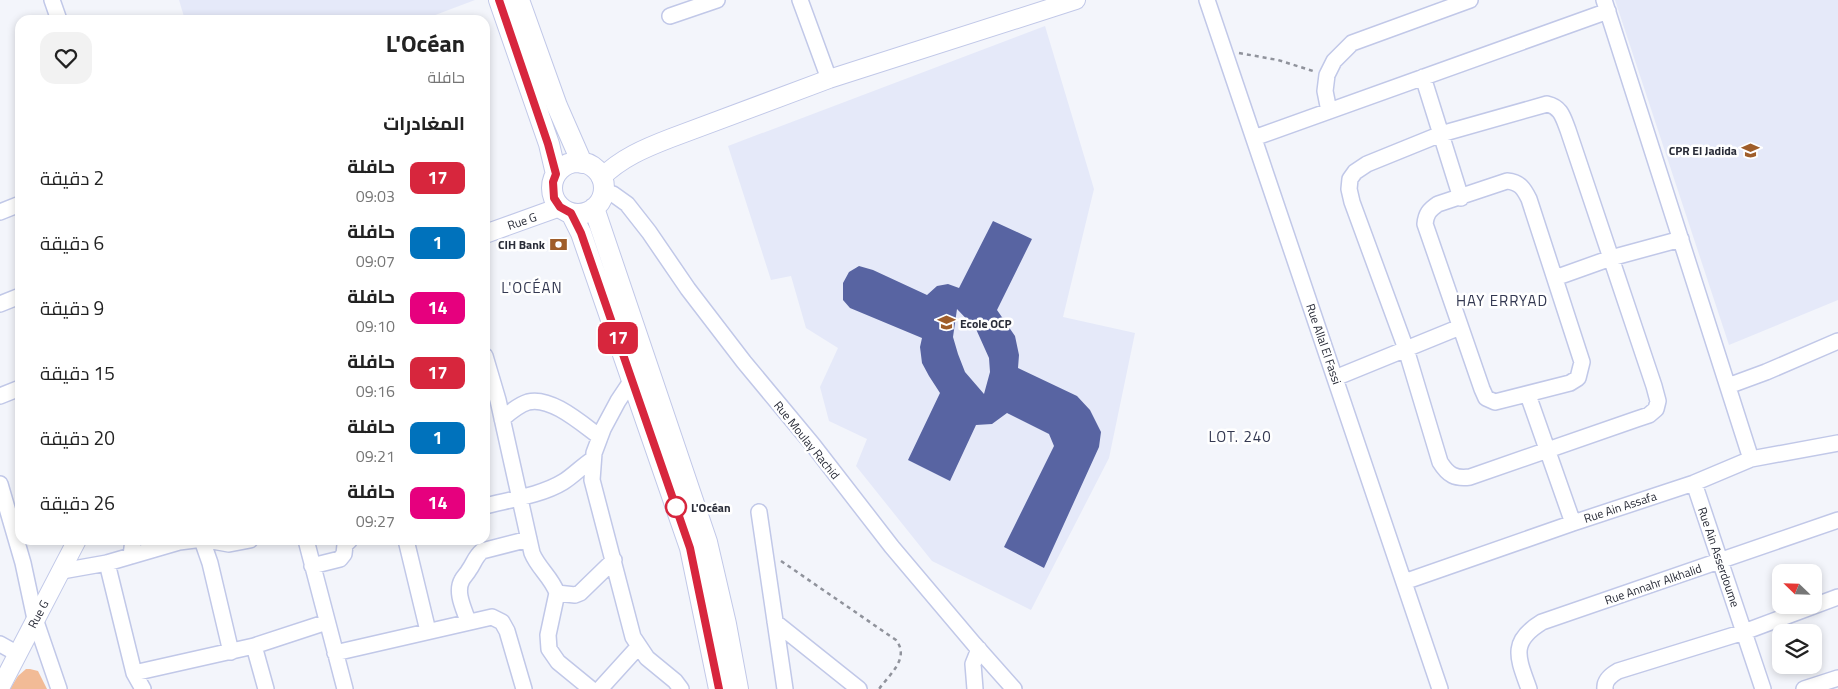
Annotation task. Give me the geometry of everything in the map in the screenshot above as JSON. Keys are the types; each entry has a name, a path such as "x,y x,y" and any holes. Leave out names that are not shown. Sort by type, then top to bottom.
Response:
{"main road":[{"path":"499,0 548,144 556,174"},
{"path":"519,0 557,106 582,163"},
{"path":"718,689 690,548 581,233 554,198 552,190 556,174 567,165 582,163 593,168 707,542 726,624 738,689"},
{"path":"565,210 579,214 587,212 600,193"}],"street":[{"path":"52,0 57,15"},
{"path":"670,16 717,0"},
{"path":"800,0 829,79"},
{"path":"600,193 615,165 649,146 829,79 1076,0"},
{"name":"Rue Allal El Fassi","path":"1207,0 1440,689"},
{"path":"1329,111 1325,91 1327,75 1334,60 1352,43 1470,0"},
{"path":"1254,138 1423,77 1606,5 1751,459"},
{"path":"1423,77 1461,198"},
{"path":"1539,105 1554,105 1561,111 1611,258 1654,386 1658,401 1656,409 1649,415 1470,477 1460,478 1452,476 1440,462 1406,349 1352,202 1349,189 1350,179 1355,172 1367,164 1441,134 1539,105"},
{"path":"1507,182 1514,182 1520,185 1529,199 1582,362 1578,378 1570,383 1495,402 1486,398 1426,224 1429,210 1438,204 1461,198 1507,182"},
{"name":"Rue Moulay Rachid","path":"600,193 613,194 627,204 649,232 688,289 744,362 892,547 1014,689"},
{"path":"0,212 15,206"},
{"name":"Rue G","path":"490,232 565,210"},
{"path":"1555,278 1611,258 1682,239"},
{"path":"0,304 15,298"},
{"path":"1335,378 1460,327"},
{"path":"1728,386 1838,341"},
{"path":"632,380 618,401 600,437 594,453 592,480 633,637 647,658 675,681 681,689"},
{"path":"0,396 15,390"},
{"path":"1528,395 1573,522"},
{"path":"502,419 525,402 535,400 562,410 600,437"},
{"path":"491,402 502,419 535,561 555,587 557,593 550,620 549,649 558,662 591,689"},
{"name":"Rue Ain Assafa","path":"1404,582 1573,522 1694,483 1751,459 1838,442"},
{"path":"490,505 540,492 564,482 593,459"},
{"name":"Rue Ain Asserdoume","path":"1694,483 1763,689"},
{"path":"0,484 15,538"},
{"path":"759,512 785,689"},
{"name":"Rue Annahr Alkhalid","path":"1529,689 1519,658 1518,648 1522,638 1530,629 1542,622 1838,520"},
{"path":"468,621 459,587 461,580 469,571 477,555 482,551 529,539"},
{"path":"17,545 35,619 59,689"},
{"name":"Rue G","path":"0,688 75,545"},
{"path":"131,556 132,545"},
{"path":"62,571 107,563 170,545"},
{"path":"204,545 210,563 231,652"},
{"path":"307,545 345,689"},
{"path":"312,566 340,559 344,554 344,545"},
{"path":"407,545 428,631"},
{"path":"557,593 575,595 580,593 614,560"},
{"path":"107,563 134,673 143,689"},
{"path":"1605,689 1608,677 1618,671 1744,632 1838,597"},
{"path":"335,653 492,617 502,622 524,689"},
{"path":"134,673 254,646 326,622"},
{"path":"775,622 859,689"},
{"path":"0,644 18,654"},
{"path":"254,646 266,689"},
{"path":"600,689 639,646"},
{"path":"975,689 973,664 979,649"},
{"path":"1804,689 1838,678"}],"path":[{"path":"1225,53 1239,53 1271,59 1327,75"},
{"path":"764,549 896,640 902,647 902,655 898,664 879,689"}],"shaded area":[{"path":"179,0 475,0 435,15 184,15"},
{"name":"CPR El Jadida","path":"1615,0 1838,0 1838,300 1729,345"},
{"name":"Ecole OCP","path":"1045,26 1094,189 1063,317 1135,333 1109,458 1031,610 932,561 856,466 867,439 829,421 820,387 838,348 806,328 791,276 771,280 728,146"},
{"path":"26,669 38,671 47,689 10,689 18,676"}],"building":[{"path":"993,221 1032,239 997,310 1015,336 1019,355 1018,368 1077,396 1090,410 1101,432 1099,447 1044,568 1004,547 1054,446 1049,434 1007,413 992,424 976,425 950,481 908,460 940,393 922,363 920,347 922,338 850,308 843,300 843,283 849,272 859,266 873,270 927,295 937,286 948,284 959,288","holes":["957,309 976,329 989,358 990,372 984,394 965,372 958,354 953,337"]}],"bus line":[{"name":"17","path":"499,0 548,144 556,174 552,190 554,198 560,207 571,213 581,233 690,548 719,689"}],"place":[{"name":"CPR El Jadida","path":"1751,150"},
{"name":"CIH Bank","path":"559,244"},
{"name":"Ecole OCP","path":"946,323"},
{"name":"L'Océan","path":"676,507"}],"district":[{"name":"L'OCÉAN","path":"532,287"},
{"name":"HAY ERRYAD","path":"1502,300"},
{"name":"LOT. 240","path":"1240,436"}]}
